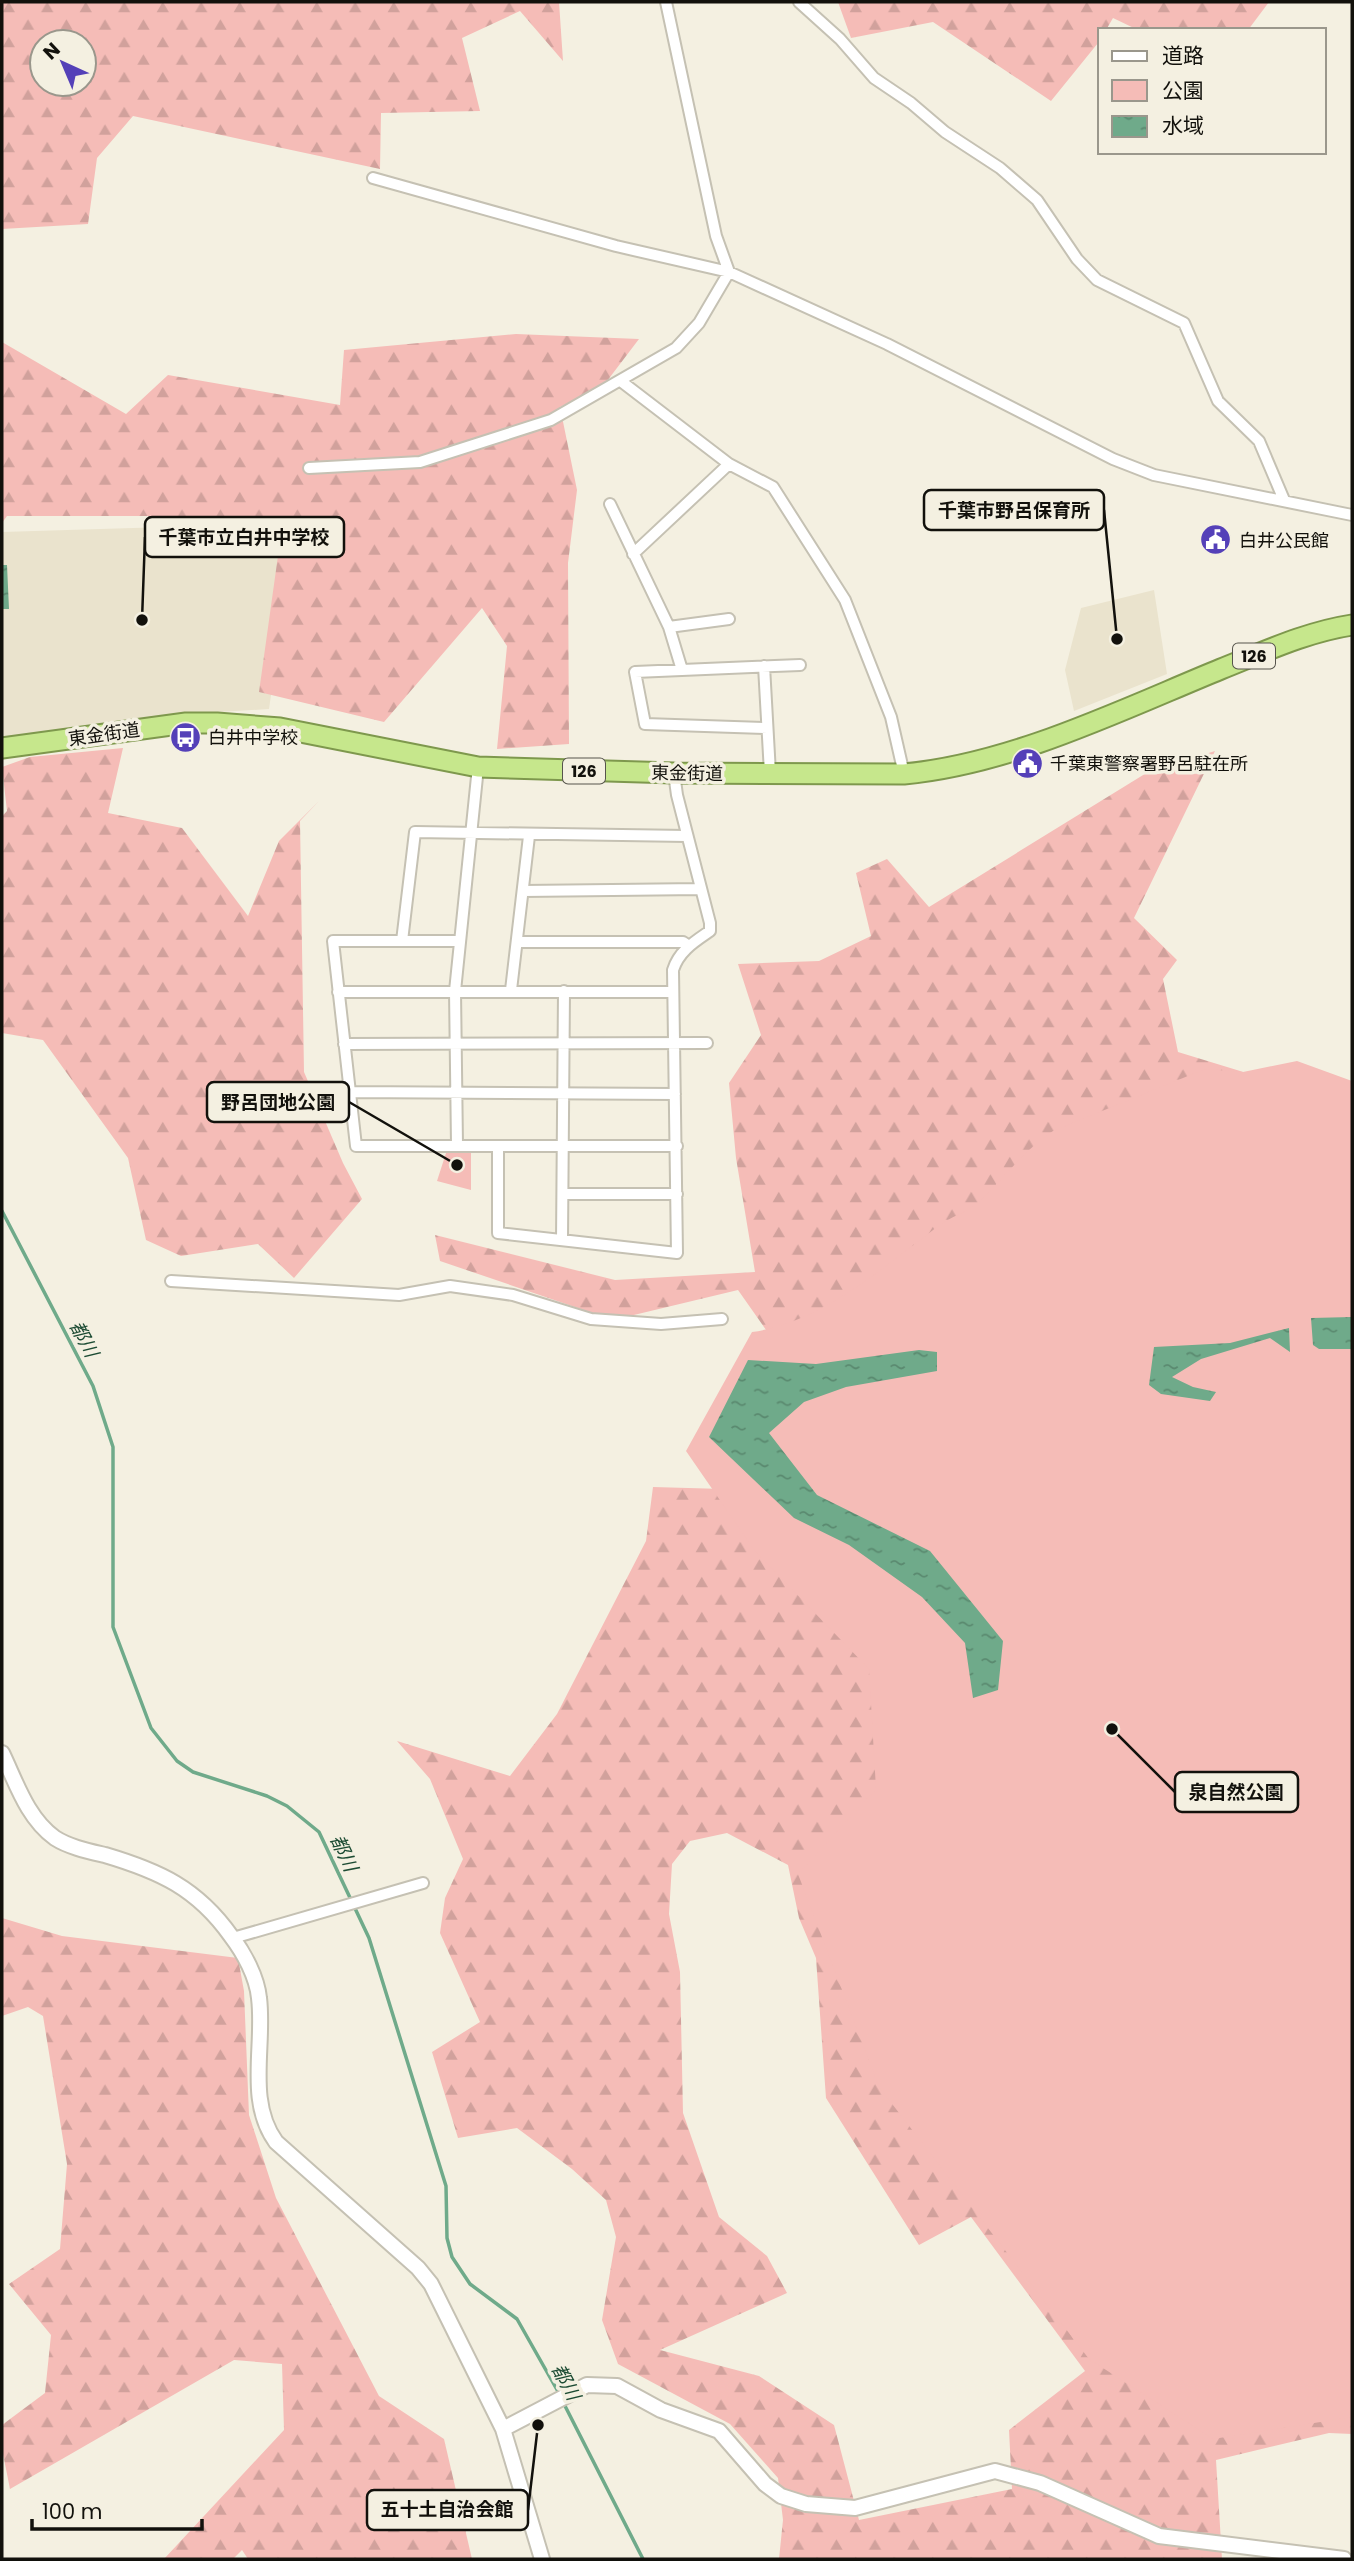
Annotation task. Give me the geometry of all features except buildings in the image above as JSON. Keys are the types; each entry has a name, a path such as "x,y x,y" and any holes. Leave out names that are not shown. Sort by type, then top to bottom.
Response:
{"highway":[{"name":"東金街道","path":"2,748 186,723 217,723 280,728 478,767 674,773 904,774 937,771 999,755 1287,642 1352,625"}],"street":[{"path":"666,2 716,236 729,272"},
{"path":"799,2 840,39 874,78 911,103 945,132 1000,168 1037,200 1077,259 1097,280 1184,323 1218,401 1259,441 1284,500"},
{"path":"373,178 617,246 729,272 887,344 1113,459 1167,478 1352,515"},
{"path":"309,468 420,463 551,420 622,382 676,348 699,323 729,272"},
{"path":"622,382 729,464 773,487 845,600 891,717 904,774"},
{"path":"633,554 729,464"},
{"path":"610,504 669,627 682,670"},
{"path":"669,627 729,619"},
{"path":"767,729 645,724 635,672 800,665"},
{"path":"764,666 770,773"},
{"path":"457,1145 455,991 478,767"},
{"path":"498,1146 498,1233 677,1252 672,992 677,959 689,946 710,931 674,773"},
{"path":"401,942 415,832 529,836 687,836"},
{"path":"511,990 529,836"},
{"path":"523,891 701,889"},
{"path":"460,942 333,941 356,1146 677,1146"},
{"path":"517,942 682,942 689,946"},
{"path":"562,1240 564,990"},
{"path":"338,992 672,992"},
{"path":"344,1044 707,1043"},
{"path":"350,1092 675,1094"},
{"path":"563,1194 677,1194"},
{"path":"171,1281 399,1295 450,1286 513,1295 591,1319 661,1324 722,1319"},
{"path":"2,1753 32,1814 56,1839 169,1878 203,1904 233,1938 248,1964 260,1997 260,2104 269,2132 276,2143 418,2268 448,2315 503,2429 542,2559"},
{"path":"233,1938 424,1883"},
{"path":"503,2429 587,2385 617,2386 661,2410 719,2431 765,2484 781,2496 806,2504 855,2508 995,2470 1040,2483 1159,2536 1344,2559"}],"shaded area":[{"path":"296,523 269,709 184,714 2,738 2,532"},
{"path":"1154,590 1167,674 1074,711 1065,670 1081,608"}],"green space":[{"path":"2,2 559,2 563,61 520,11 462,38 480,111 381,113 380,169 133,116 97,158 88,224 2,229"},
{"path":"838,2 1269,2 1250,28 1134,28 1113,18 1107,28 1098,28 1098,43 1051,101 933,22 851,38"},
{"path":"516,334 639,339 604,385 560,407 577,490 568,563 569,744 497,749 507,646 482,608 384,722 259,692 282,527 271,516 7,516 2,523 2,342 126,414 168,375 340,405 344,350"},
{"path":"123,748 108,813 182,828 248,916 279,841 319,801 300,821 304,1072 343,1163 362,1199 294,1278 258,1244 181,1256 146,1240 128,1158 43,1040 2,1033 2,816 7,811 2,767 30,757"},
{"path":"1215,751 1134,918 1177,960 1163,979 1178,1052 1352,1105 783,1354 738,1290 613,1320 440,1261 435,1235 615,1280 755,1272 736,1158 729,1083 761,1035 738,964 819,961 871,936 856,873 887,859 929,907 1148,772"},
{"path":"1297,1061 1352,1081 1352,2417 1213,2439 1089,2359 879,2087 798,1874 876,1789 869,1669 755,1551 686,1451 752,1332 803,1317 873,1276 942,1223 979,1202 1023,1156 1053,1131 1205,1069 1243,1072"},
{"path":"471,1149 471,1190 437,1181 447,1150"},
{"path":"653,1487 759,1490 1352,2075 1352,2434 1329,2433 1216,2460 1222,2559 779,2559 783,2520 778,2478 730,2424 618,2364 602,2320 616,2237 606,2200 572,2169 517,2128 458,2138 432,2052 480,2022 440,1933 445,1898 463,1859 430,1779 397,1741 510,1776 557,1714 646,1541","holes":["727,1833 788,1865 799,1918 816,1958 826,2098 919,2245 971,2217 1085,2371 1009,2430 1012,2489 859,2520 834,2425 759,2376 660,2350 787,2293 767,2256 719,2217 683,2113 680,1972 669,1914 672,1864 690,1841"]},
{"path":"2,1918 62,1936 238,1958 244,1991 249,2115 276,2198 379,2396 444,2439 472,2559 248,2559 242,2550 233,2559 164,2559 284,2430 282,2364 234,2360 10,2489 2,2449 2,2425 45,2393 51,2335 9,2284 60,2249 67,2164 43,2016 28,2007 2,2016"}],"water":[{"path":"2,565 7,565 9,609 2,609"},
{"path":"1352,1317 1352,1349 1319,1349 1313,1345 1311,1318"},
{"path":"1289,1328 1290,1352 1270,1338 1201,1359 1172,1377 1193,1387 1216,1392 1210,1401 1161,1394 1149,1385 1154,1347 1230,1343"},
{"path":"919,1350 937,1352 937,1371 846,1387 804,1402 769,1433 817,1495 930,1551 1003,1641 998,1690 973,1698 965,1643 922,1597 849,1545 794,1518 709,1437 748,1360 816,1364"}],"waterway":[{"name":"都川","path":"2,1211 93,1386 113,1447 113,1627 151,1728 177,1761 193,1772 267,1796 287,1806 319,1832 369,1938 446,2186 447,2238 452,2257 470,2284 517,2319 560,2395"},
{"name":"都川","path":"563,2402 643,2559"}],"place":[{"name":"白井公民館","path":"1216,540"},
{"name":"千葉市立白井中学校","path":"142,620"},
{"name":"千葉市野呂保育所","path":"1117,639"},
{"name":"白井中学校","path":"185,737"},
{"name":"千葉東警察署野呂駐在所","path":"1027,763"},
{"name":"野呂団地公園","path":"457,1165"},
{"name":"泉自然公園","path":"1112,1729"},
{"name":"五十土自治会館","path":"538,2425"}]}
